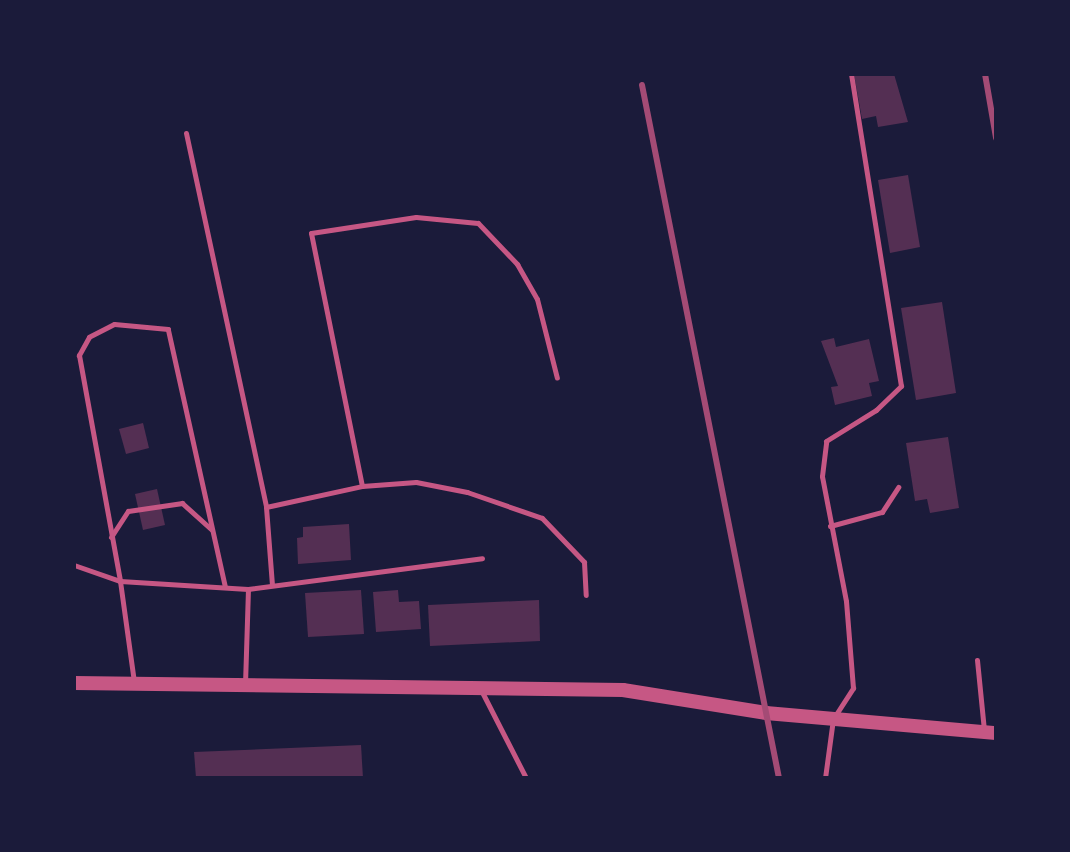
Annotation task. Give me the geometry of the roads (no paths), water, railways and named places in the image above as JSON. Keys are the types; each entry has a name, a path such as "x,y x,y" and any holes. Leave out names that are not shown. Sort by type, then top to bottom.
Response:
{"street":[{"path":"74,683 623,690 833,719 990,732"}],"lane":[{"path":"825,778 833,719 853,688 846,601 822,476 826,441 876,410 901,386 851,74"},
{"path":"186,133 266,507 272,585"},
{"path":"362,486 311,233 416,217 478,223 517,264 537,299 557,378"},
{"path":"134,683 120,581 79,355 89,337 114,324 168,329 225,587"},
{"path":"266,507 362,486 416,482 467,492 542,518 584,562 586,595"},
{"path":"830,526 882,512 898,487"},
{"path":"111,537 128,511 182,503 212,531"},
{"path":"74,565 120,581 248,589 482,558"},
{"path":"245,684 248,589"},
{"path":"977,660 990,732"},
{"path":"480,687 526,778"}],"railway":[{"path":"985,74 996,138"},
{"path":"642,85 779,778"}]}
